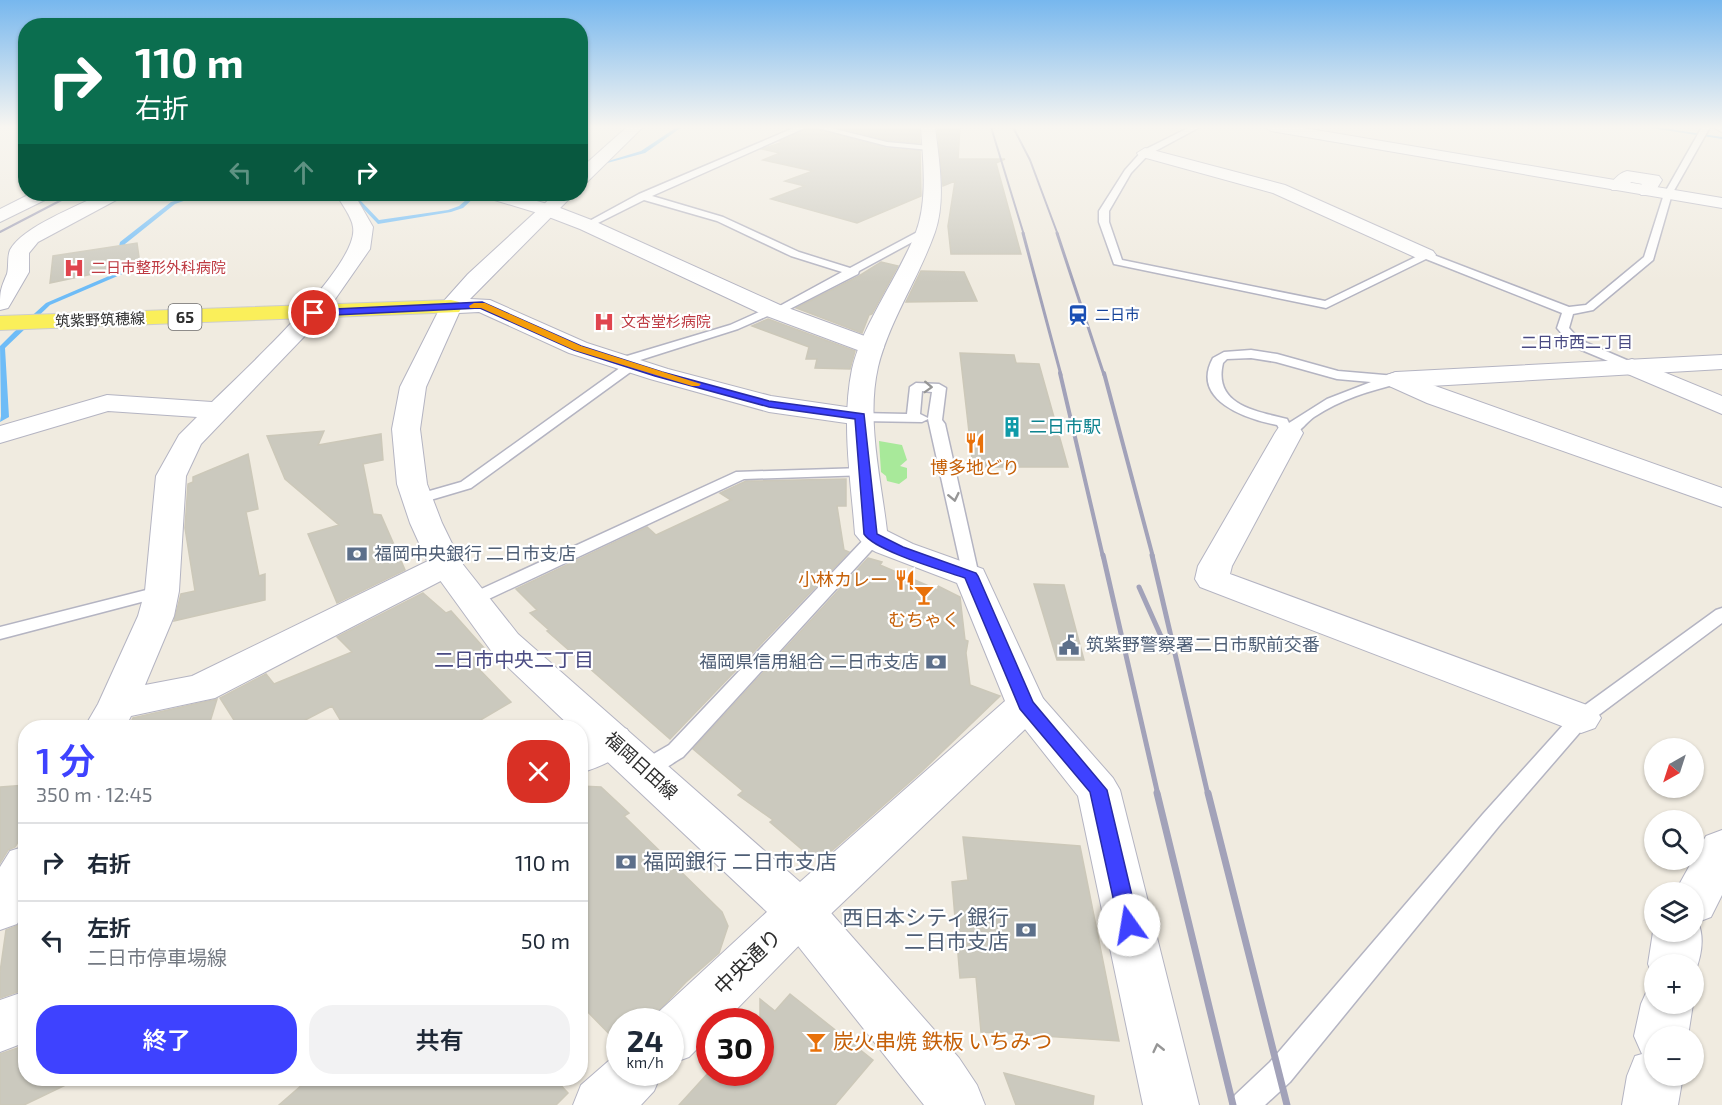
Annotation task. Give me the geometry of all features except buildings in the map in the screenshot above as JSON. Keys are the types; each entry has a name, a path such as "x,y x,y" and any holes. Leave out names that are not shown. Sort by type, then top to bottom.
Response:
{"main road":[{"name":"筑紫野筑穂線","path":"2,304 57,321 452,307"}],"street":[{"path":"930,179 930,217 926,231 872,347 865,369 860,417 863,472 871,534 874,538 971,576 1026,705 1098,790 1171,1105"},
{"path":"1240,179 1279,189 1426,255"},
{"path":"1577,179 1618,186 1625,179"},
{"path":"1644,179 1653,180 1647,191 1722,203"},
{"path":"0,216 30,201"},
{"path":"2,304 18,272 19,252 31,238 101,201"},
{"path":"110,716 156,616 162,591 171,476 189,441 314,313 360,249 363,227 349,201"},
{"path":"518,201 587,225 774,311 872,347"},
{"name":"福岡日田線","path":"558,201 476,279 452,307 413,387 406,429 412,484 446,565 505,643 571,720"},
{"path":"452,307 482,305 578,348 769,404 860,417"},
{"path":"1396,380 1722,362"},
{"path":"1632,367 1722,406"},
{"path":"1396,380 1436,397 1722,498"},
{"path":"0,435 107,403 217,410"},
{"path":"1290,433 1215,566 1212,579 1581,718"},
{"path":"110,716 201,688 446,565"},
{"name":"中央通り","path":"684,1024 800,912 1026,705"},
{"name":"福岡日田線","path":"596,749 645,769 800,912 939,1078 957,1105"},
{"path":"1704,883 1722,849"},
{"path":"0,909 18,878"},
{"path":"0,1026 18,1019"},
{"path":"601,1105 620,1086"},
{"path":"1650,1105 1653,1086"}],"lane":[{"path":"587,225 679,179"},
{"path":"1124,179 1104,211 1104,222 1118,262 1326,305 1426,255 1568,311 1589,308 1649,258 1668,194 1677,179"},
{"path":"642,196 720,219 795,254 854,272"},
{"path":"417,499 466,485 626,363 734,327 774,311 854,272 926,231"},
{"path":"1568,311 1563,327 1576,343 1632,367"},
{"path":"1251,354 1277,358 1337,375 1396,380 1341,397 1295,424 1290,433 1282,422 1255,417 1233,406 1220,394 1213,375 1216,361 1224,357 1251,354"},
{"path":"913,418 916,387 939,388 935,420 938,424 971,576"},
{"path":"860,417 935,420"},
{"path":"472,600 741,475 863,472"},
{"path":"645,769 676,751 874,538"},
{"path":"0,633 162,591"},
{"path":"1245,1105 1280,1072 1491,820 1581,718 1722,614"}],"green space":[{"path":"879,441 902,445 907,460 900,466 907,468 907,478 899,484 887,481 886,476 881,472"}],"waterway":[{"path":"0,420 5,417 2,348 48,304 125,271 133,264 131,259 121,251 122,243 173,203 179,201"},
{"path":"359,201 378,222 449,211 461,207 468,201"}],"railway":[{"path":"1007,179 1024,235"},
{"path":"1037,179 1058,235"},
{"path":"0,232 60,201"},
{"path":"1023,233 1061,375"},
{"path":"1057,233 1104,375"},
{"path":"1060,373 1103,557"},
{"path":"1104,373 1153,557"},
{"path":"1103,555 1158,795"},
{"path":"1152,555 1208,795"},
{"path":"1139,587 1168,652"},
{"path":"1157,793 1233,1105"},
{"path":"1208,793 1287,1105"}],"slow traffic":[{"path":"474,306 482,305 578,348 696,384"}],"place":[{"name":"二日市整形外科病院","path":"74,268"},
{"name":"二日市","path":"1078,315"},
{"name":"文杏堂杉病院","path":"604,322"},
{"name":"二日市駅","path":"1012,427"},
{"name":"博多地どり","path":"975,443"},
{"name":"福岡中央銀行 二日市支店","path":"357,554"},
{"name":"小林カレー","path":"905,580"},
{"name":"むちゃく","path":"924,595"},
{"name":"筑紫野警察署二日市駅前交番","path":"1069,645"},
{"name":"福岡県信用組合 二日市支店","path":"936,662"},
{"name":"福岡銀行 二日市支店","path":"626,862"},
{"name":"西日本シティ銀行 二日市支店","path":"1026,930"},
{"name":"炭火串焼 鉄板 いちみつ","path":"816,1042"}],"district":[{"name":"二日市西二丁目","path":"1577,342"},
{"name":"二日市中央二丁目","path":"514,660"}],"route":[{"path":"314,313 482,305 578,348 659,374 769,404 860,417 863,472 871,534 874,538 898,549 971,576 1026,705 1098,790 1129,925"}]}
